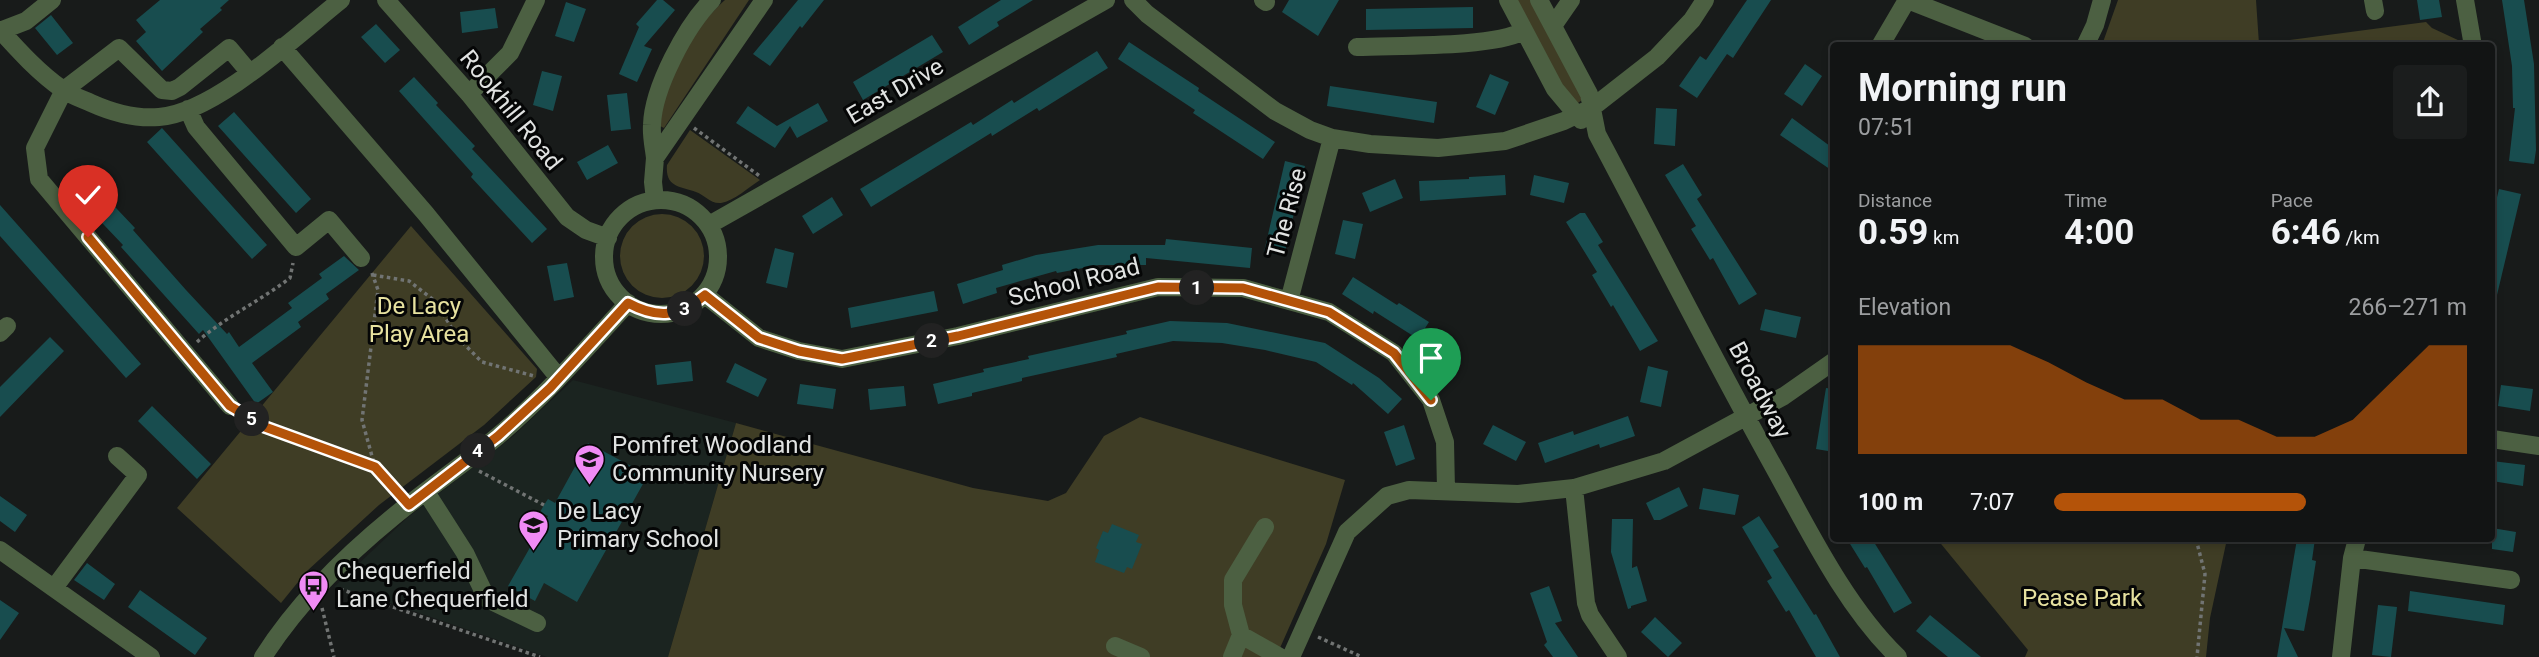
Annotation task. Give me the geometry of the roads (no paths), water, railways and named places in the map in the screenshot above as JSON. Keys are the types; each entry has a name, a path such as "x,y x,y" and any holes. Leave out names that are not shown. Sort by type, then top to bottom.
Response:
{"street":[{"path":"52,0 26,21 0,31 29,61 64,90 100,107 127,115 159,117 188,109 237,84 341,0"},
{"name":"Rookhill Road","path":"386,0 469,94 567,217 586,230 608,238"},
{"path":"469,94 510,53 536,0"},
{"path":"655,200 652,125 660,89 683,38 712,0"},
{"path":"655,158 764,0"},
{"name":"East Drive","path":"709,225 1106,0"},
{"path":"1133,0 1147,14 1275,111 1310,130 1332,138 1370,144 1438,148 1480,145 1528,134 1592,107 1657,57 1692,20 1704,0"},
{"name":"Broadway","path":"1508,0 1555,89 1575,115 1597,134"},
{"name":"Broadway","path":"1539,0 1582,79 1592,107 1597,134 1746,417 1826,561 1882,641 1898,657"},
{"path":"1553,26 1571,0"},
{"path":"1882,42 1907,0 2015,42"},
{"path":"2087,42 2102,0"},
{"path":"2465,0 2472,42"},
{"path":"1357,47 1512,38 1524,31"},
{"path":"282,47 426,214 555,383"},
{"path":"230,406 39,179 35,148 64,90 120,48 162,90 172,91 180,87 229,48 250,73"},
{"path":"188,109 196,127 296,247 329,220 361,258"},
{"name":"The Rise","path":"1289,301 1332,138"},
{"path":"655,200 674,201 694,210 709,225 717,242 719,261 715,279 705,295 692,306 668,313 643,311 628,303 609,281 604,252 608,238 615,224 625,213 638,205 655,200"},
{"name":"School Road","path":"705,295 759,338 799,351 842,359 958,336 1158,287 1243,288 1329,312 1394,353 1431,400 1445,442 1446,490"},
{"path":"263,657 319,585 393,516 498,436 555,383 628,303"},
{"path":"1291,657 1347,532 1387,496 1409,490 1518,494 1574,488 1664,461 1784,396 1830,364"},
{"path":"2495,439 2539,446"},
{"path":"54,588 138,475 117,456"},
{"path":"1574,488 1586,603 1590,615 1618,657"},
{"path":"426,492 465,554 487,599 537,622"},
{"path":"1231,657 1241,635 1233,605 1233,580 1265,527"},
{"path":"2341,657 2356,542"},
{"path":"0,550 151,657"},
{"path":"2352,558 2511,580"},
{"path":"1241,635 1280,657"},
{"path":"1115,646 1141,657"}],"place":[{"name":"Pomfret Woodland Community Nursery","path":"589,486"},
{"name":"De Lacy Primary School","path":"534,552"},
{"name":"Chequerfield Lane Chequerfield","path":"313,612"}],"park label":[{"name":"De Lacy Play Area","path":"419,320"},
{"name":"Pease Park","path":"2082,598"}]}
